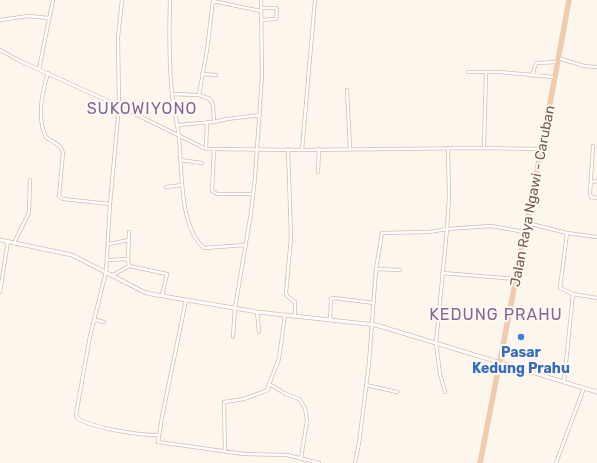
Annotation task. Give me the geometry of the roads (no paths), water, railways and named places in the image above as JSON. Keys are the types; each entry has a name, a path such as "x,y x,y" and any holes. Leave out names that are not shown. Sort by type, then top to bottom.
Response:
{"highway":[{"name":"Jalan Raya Ngawi - Caruban","path":"480,463 569,0"}],"street":[{"path":"40,69 53,0"},
{"path":"122,0 118,43 119,106 114,176 110,204 109,244 106,272 90,336 77,417 88,424 135,433 159,435"},
{"path":"170,0 169,39 172,94 177,125 184,204 189,226 201,246 204,248 208,249 246,245"},
{"path":"233,337 235,308 253,194 260,115 262,70 261,0"},
{"path":"302,150 311,62 315,0"},
{"path":"199,95 207,50 213,1 261,10 276,8 276,20 261,20"},
{"path":"0,20 28,16 49,18"},
{"path":"0,50 18,60 119,106 206,149 541,149"},
{"path":"532,76 536,63 558,58 584,66 597,66"},
{"path":"468,72 500,72 554,77"},
{"path":"484,148 486,72"},
{"path":"48,73 44,90 42,125 46,137 60,145 62,148 63,153 59,196 63,199 110,204"},
{"path":"202,74 216,75"},
{"path":"347,90 350,149"},
{"path":"172,94 199,95 210,99 213,105 214,122"},
{"path":"177,125 214,122 260,115"},
{"path":"206,149 207,122"},
{"path":"593,146 590,196 597,198"},
{"path":"445,392 437,360 436,343 442,273 448,229 448,148"},
{"path":"214,149 212,191 217,194 253,194"},
{"path":"288,149 291,237 286,292 287,296 295,302 295,316"},
{"path":"318,172 319,149"},
{"path":"180,160 202,163"},
{"path":"14,243 29,213 30,180"},
{"path":"591,182 597,181"},
{"path":"166,187 182,185"},
{"path":"527,223 567,233 597,237"},
{"path":"355,463 369,363 376,269 382,233 429,232 491,226 525,232"},
{"path":"129,232 129,266"},
{"path":"567,233 560,286 561,289 573,294 597,298"},
{"path":"0,240 72,255 144,292 285,316 372,324 597,392"},
{"path":"109,244 129,240"},
{"path":"0,292 8,241"},
{"path":"107,260 128,259"},
{"path":"113,275 129,266 167,274 162,296"},
{"path":"376,269 400,270"},
{"path":"442,273 516,279"},
{"path":"564,382 573,294"},
{"path":"330,320 331,299 334,298 374,303"},
{"path":"186,300 158,442 244,454 287,455 319,463"},
{"path":"257,312 259,332"},
{"path":"225,451 224,402 244,399 268,390 279,359 285,316"},
{"path":"95,320 104,322"},
{"path":"269,384 286,394 299,399 306,408 307,420 301,458"},
{"path":"366,385 397,392"},
{"path":"556,463 584,388"}],"place":[{"name":"Pasar Kedung Prahu","path":"521,337"}],"district":[{"name":"SUKOWIYONO","path":"142,108"},
{"name":"KEDUNG PRAHU","path":"496,314"}]}
